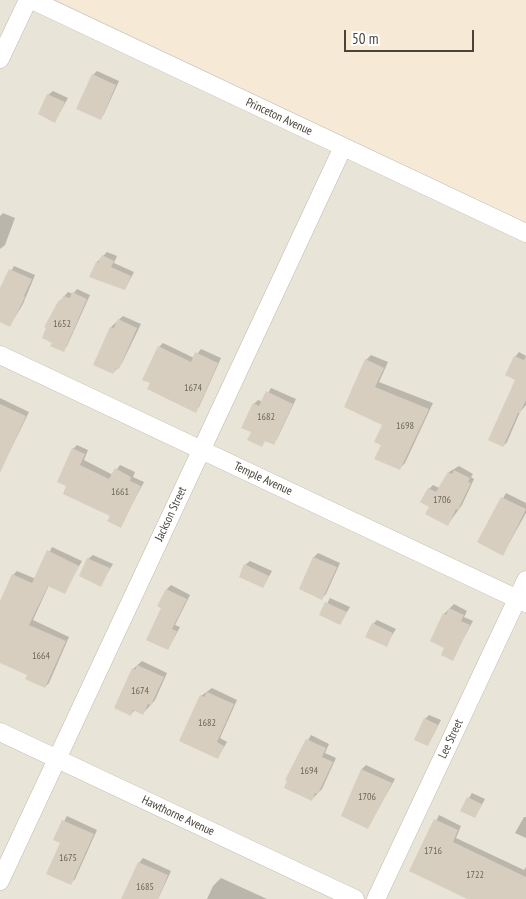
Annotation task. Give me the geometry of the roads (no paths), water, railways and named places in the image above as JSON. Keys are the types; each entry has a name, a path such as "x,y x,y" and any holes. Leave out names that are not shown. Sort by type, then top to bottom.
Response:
{"street":[{"path":"0,59 28,0"},
{"name":"Princeton Avenue","path":"32,0 526,233"},
{"name":"Jackson Street","path":"0,881 343,147"},
{"name":"Temple Avenue","path":"0,355 521,601"},
{"name":"Lee Street","path":"376,899 521,601 526,580"},
{"name":"Hawthorne Avenue","path":"0,732 355,899"}]}
